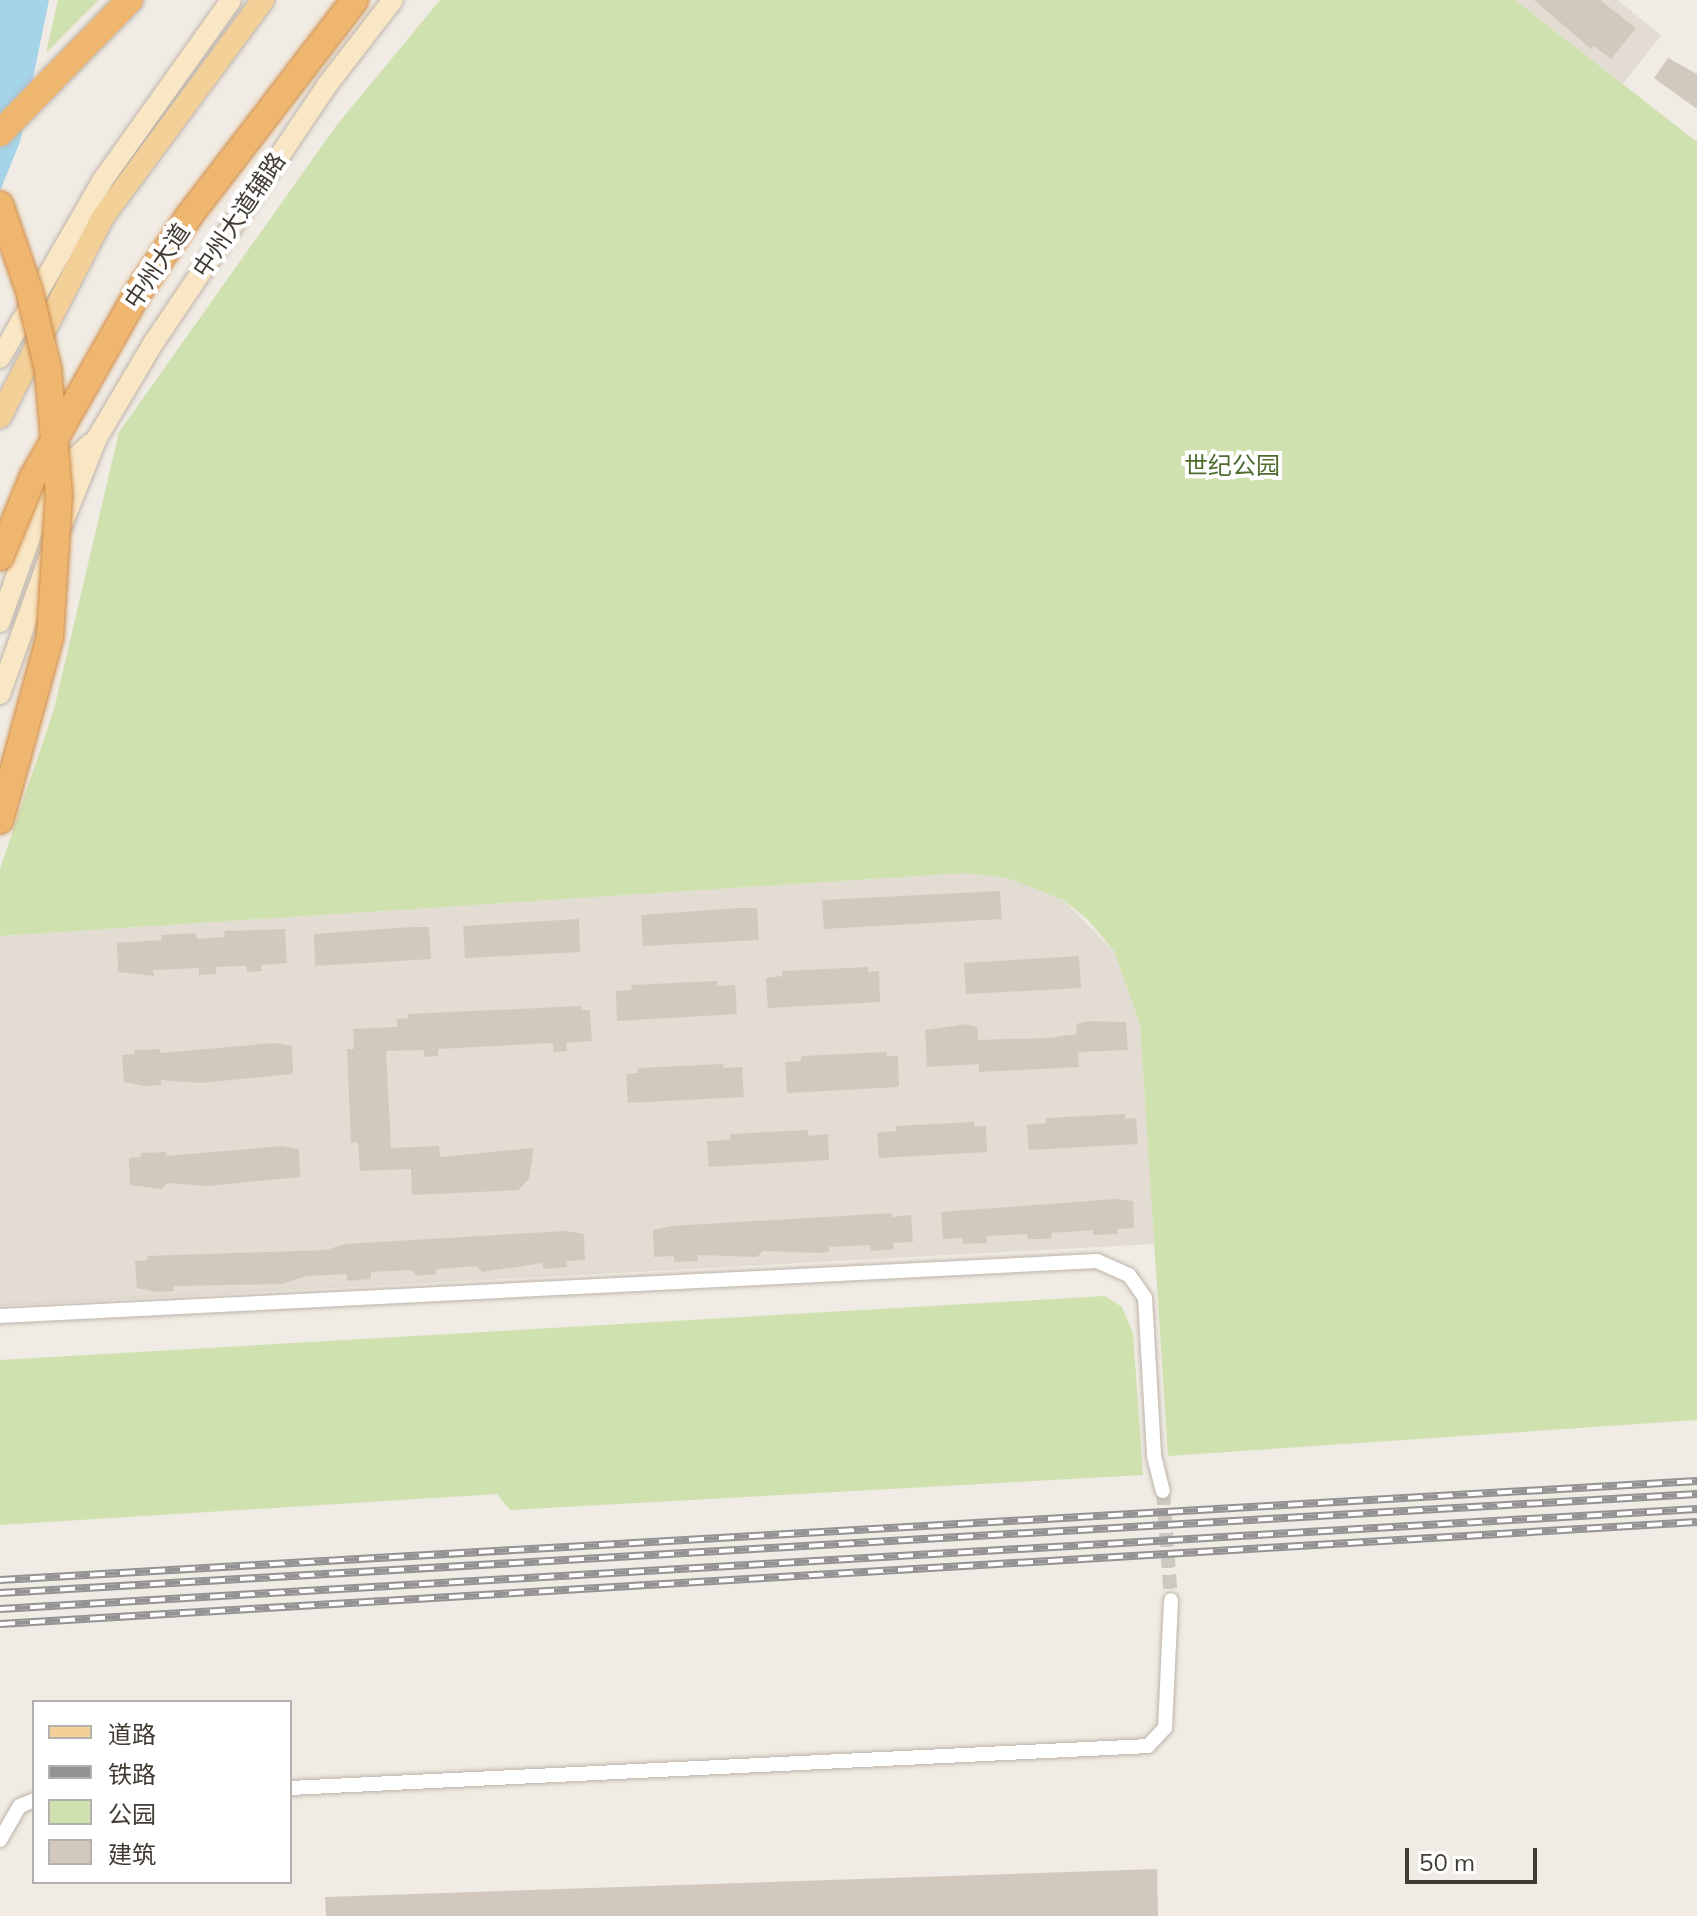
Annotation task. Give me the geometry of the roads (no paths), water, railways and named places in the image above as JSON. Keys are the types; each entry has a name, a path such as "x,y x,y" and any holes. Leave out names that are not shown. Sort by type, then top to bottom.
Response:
{"highway":[{"path":"0,133 130,0"},
{"name":"中州大道","path":"0,557 33,477 137,294 189,216 355,0"},
{"path":"0,205 29,290 48,369 59,509 50,637 0,820"}],"main road":[{"path":"0,417 103,217 263,0"}],"street":[{"path":"0,358 102,181 231,0"},
{"name":"中州大道辅路","path":"97,438 219,244 328,84 393,0"},
{"path":"0,622 50,481 97,438"},
{"path":"0,694 97,438"},
{"path":"0,1316 1097,1261 1129,1275 1145,1298 1154,1456 1163,1491"},
{"path":"292,1788 1148,1746 1165,1728 1171,1600"},
{"path":"0,1840 20,1806 32,1801"}],"water":[{"path":"0,0 49,0 20,142 0,191"}],"tunnel":[{"path":"1163,1491 1171,1600"}],"railway":[{"path":"0,1580 1697,1481"},
{"path":"0,1593 1697,1494"},
{"path":"0,1609 1697,1509"},
{"path":"0,1624 1697,1522"}],"park label":[{"name":"世纪公园","path":"1232,466"}]}
